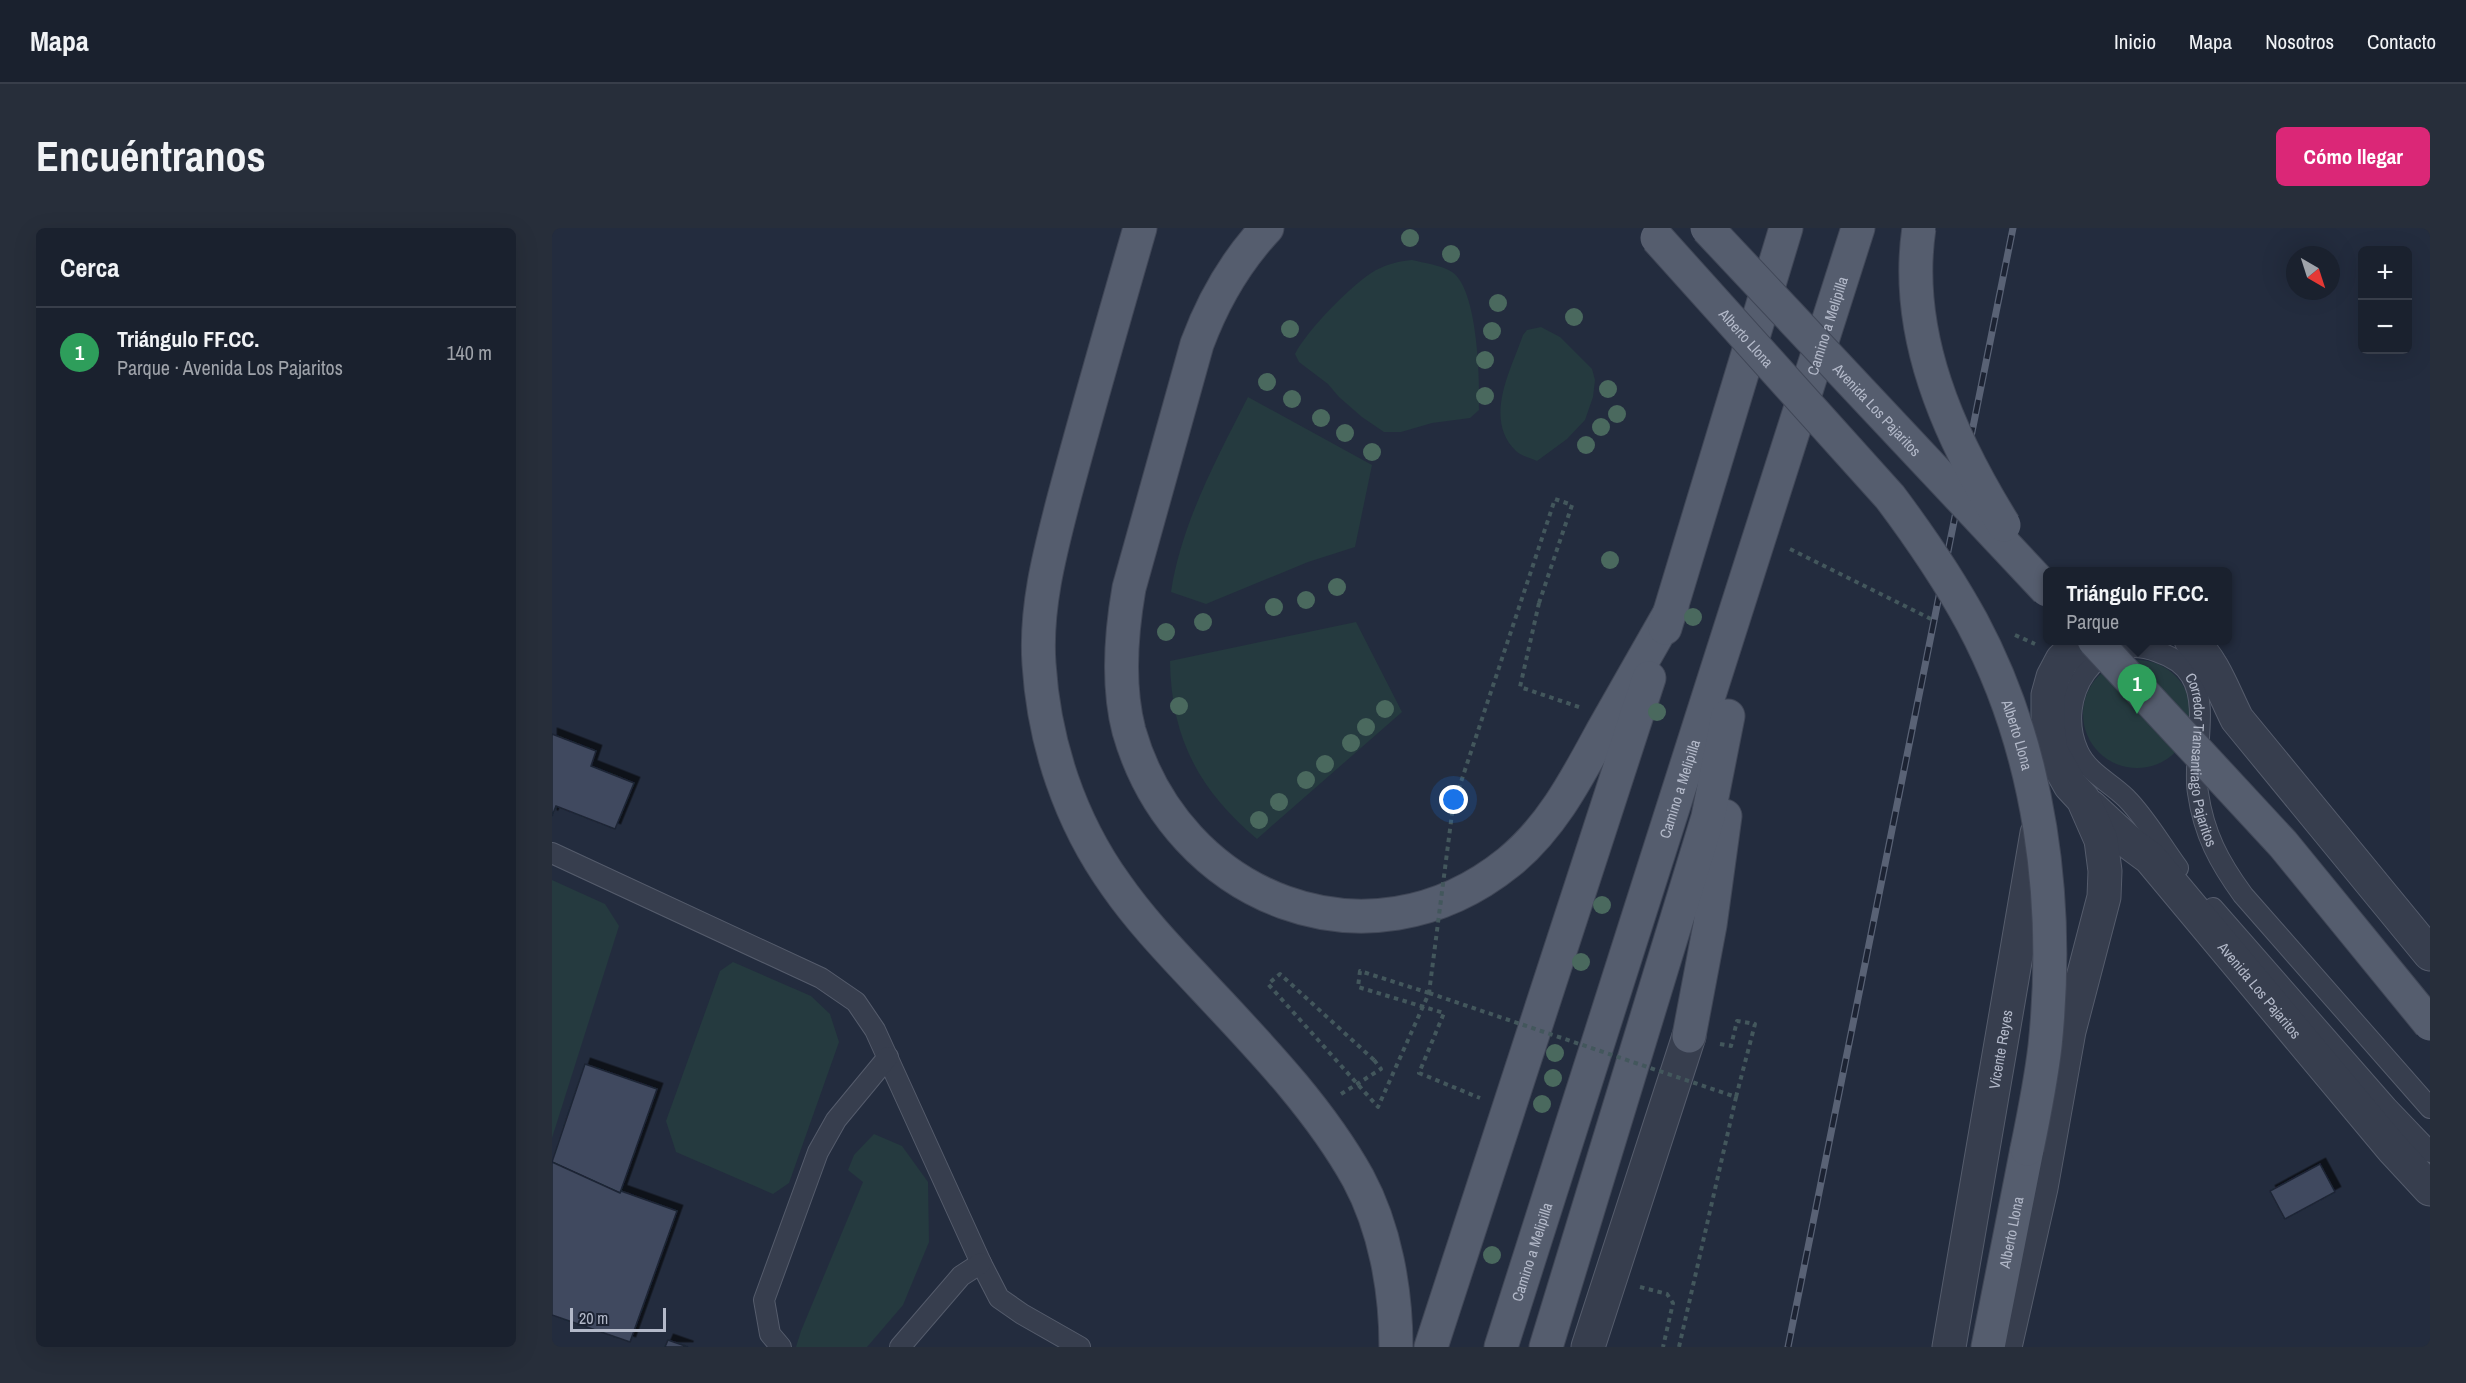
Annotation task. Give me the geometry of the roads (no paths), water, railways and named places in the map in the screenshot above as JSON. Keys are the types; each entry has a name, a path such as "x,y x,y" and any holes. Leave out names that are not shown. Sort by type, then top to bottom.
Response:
{"main road":[{"path":"1140,228 1081,431 1046,576 1039,620 1039,665 1049,735 1065,790 1078,820 1095,854 1116,885 1142,919 1258,1045 1313,1112 1359,1180 1382,1239 1395,1304 1396,1347"},
{"path":"1267,228 1234,269 1219,293 1204,327 1132,577 1124,618 1122,672 1129,729 1138,756 1162,807 1176,825 1212,861 1233,877 1273,898 1333,914 1366,916 1396,914 1422,909 1469,889 1509,862 1530,843 1561,804 1672,609"},
{"name":"Avenida Los Pajaritos","path":"1707,228 2043,585"},
{"path":"1431,1347 1672,609 1786,228"},
{"name":"Camino a Melipilla","path":"1501,1347 1858,228"},
{"path":"1919,228 1915,264 1918,315 1936,386 1948,420 1986,497 2043,583"},
{"name":"Alberto Llona","path":"1650,231 1856,457 1922,539 1973,624 2010,711 2024,755 2038,812 2046,868 2050,926 2049,997 2037,1099 1988,1347"},
{"path":"1689,1036 1708,935 1725,819 1733,619"},
{"path":"2099,645 2283,844 2430,1024"},
{"path":"1546,1347 1708,817 1728,716"}],"street":[{"path":"2195,645 2217,675 2237,718 2430,954"},
{"path":"2072,650 2053,677 2048,695 2048,725 2051,751 2076,792"},
{"name":"Vicente Reyes","path":"1949,1347 2051,751"},
{"name":"Avenida Los Pajaritos","path":"2076,792 2131,844 2150,858 2385,1139 2430,1189"},
{"name":"Alberto Llona","path":"2005,1347 2041,1188 2068,1031 2104,897 2105,871 2101,840 2076,792"},
{"path":"1588,1347 1689,1036"}],"lane":[{"name":"Corredor Transantiago Pajaritos","path":"2430,1108 2243,896 2224,869 2205,828 2198,792 2196,768 2200,706 2197,689 2191,675 2168,656 2153,650 2124,647 2102,656 2082,677 2072,704 2073,732 2077,749 2086,765 2127,798 2186,878 2387,1107 2430,1152"},
{"path":"552,853 820,978 856,1002 875,1030 999,1298 1080,1347"},
{"path":"781,1347 770,1334 764,1300 818,1152 836,1120 888,1057"},
{"path":"900,1347 961,1276 981,1263"}],"railway":[{"path":"1788,1347 2013,228"}],"place":[{"name":"Triángulo FF.CC.","path":"2137,714"}]}
